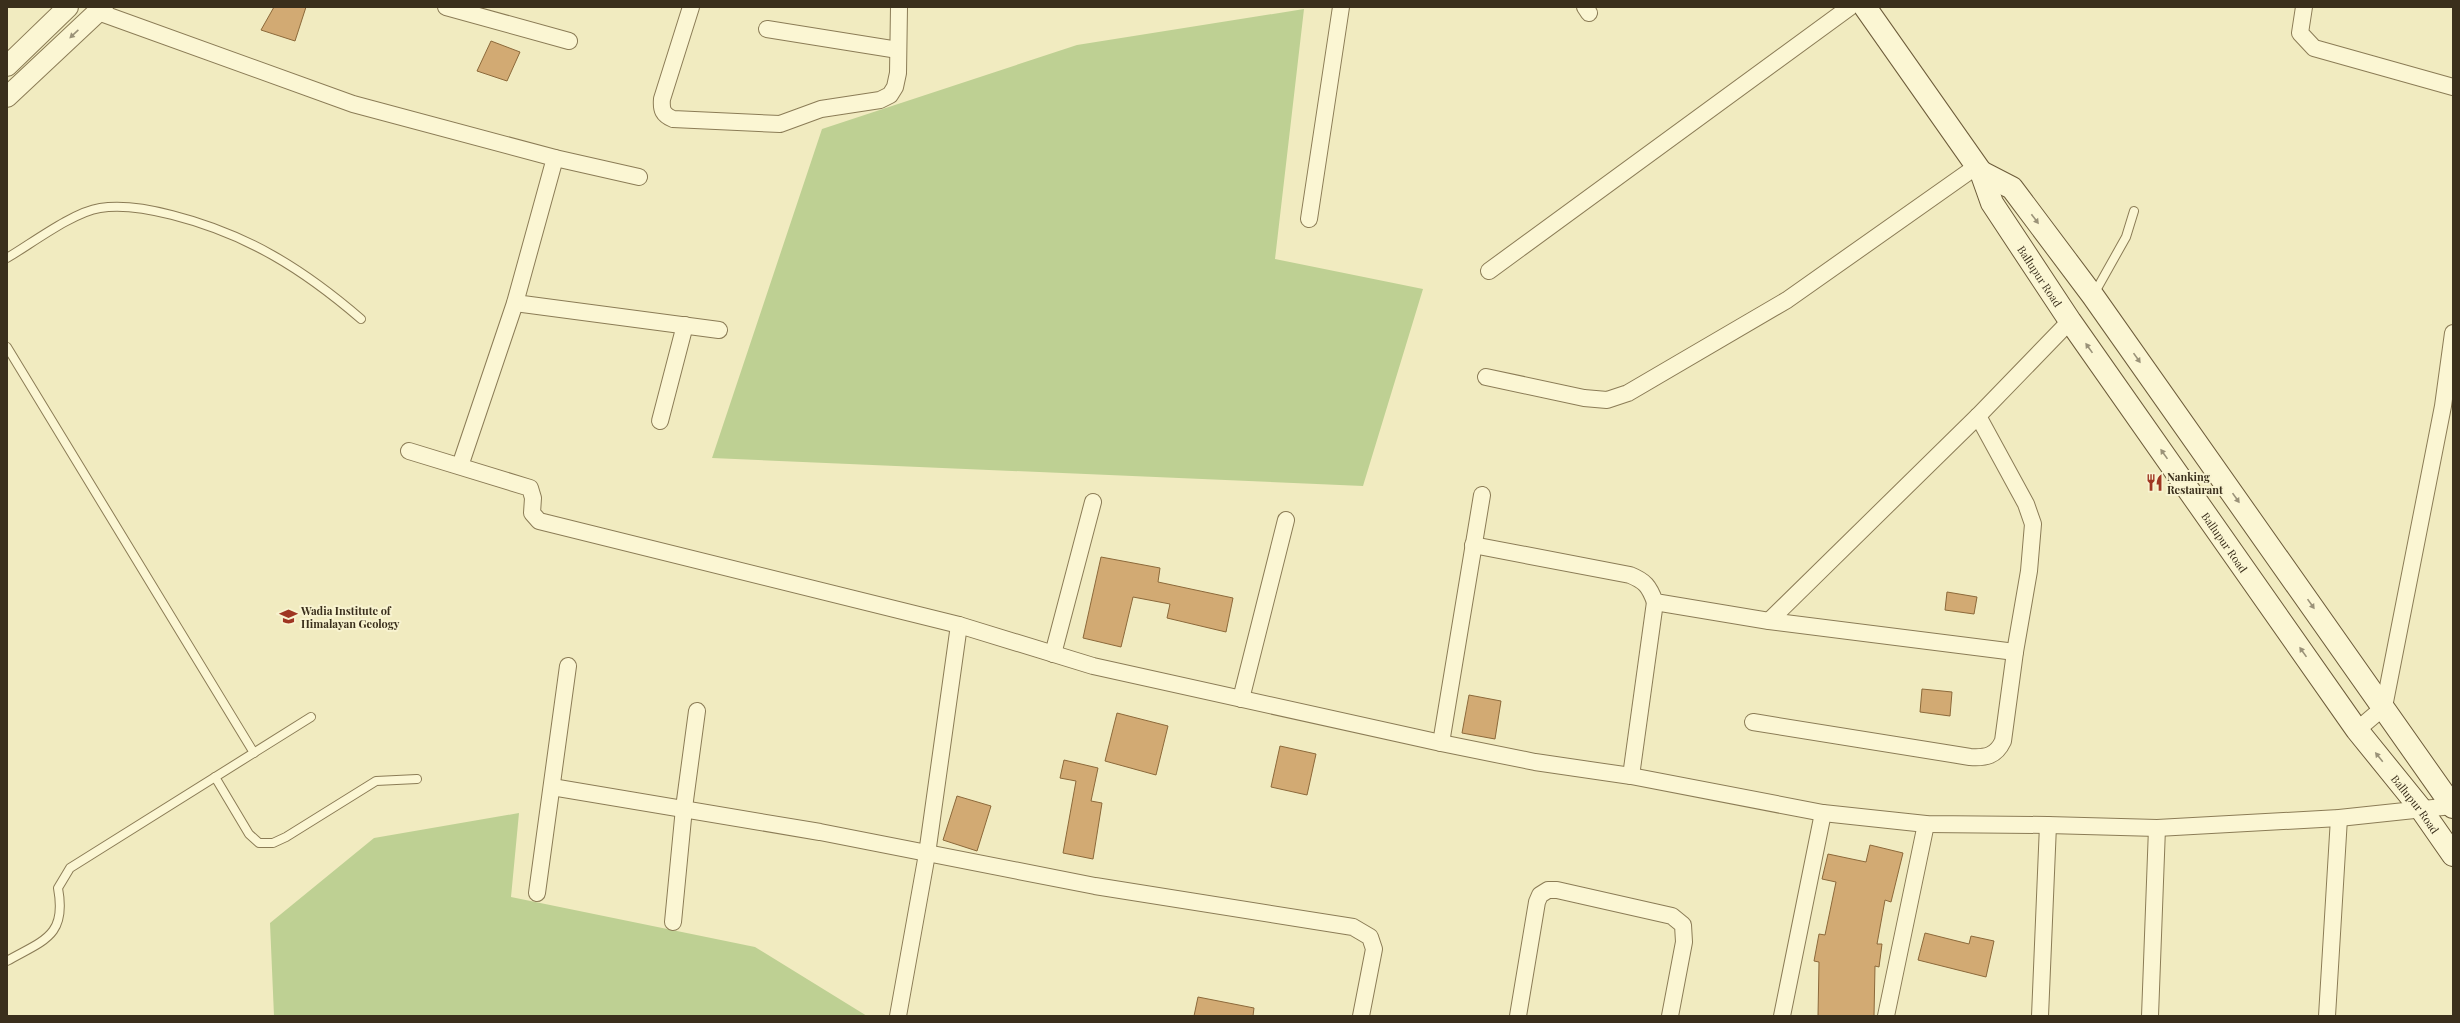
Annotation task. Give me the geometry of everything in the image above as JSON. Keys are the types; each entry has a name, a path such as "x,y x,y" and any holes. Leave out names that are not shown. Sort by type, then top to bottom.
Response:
{"main road":[{"path":"1865,7 1979,168 2012,188 2093,296 2384,707 2452,806"},
{"name":"Ballupur Road","path":"1979,168 1992,203 2070,321 2357,730 2421,809 2453,856"}],"street":[{"path":"7,66 68,7"},
{"path":"446,7 569,41"},
{"path":"691,7 662,99 661,108 665,116 673,119 780,124 821,109 880,100 890,95 895,87 899,7"},
{"path":"1309,219 1340,7"},
{"path":"1490,272 1850,7"},
{"path":"2304,7 2300,33 2314,48 2453,87"},
{"path":"7,97 100,9 353,104 556,158 639,177"},
{"path":"767,28 898,50"},
{"path":"460,466 515,303 556,158"},
{"path":"1486,377 1584,398 1607,400 1628,394 1787,300 1979,168"},
{"path":"515,303 719,330"},
{"path":"1769,621 1978,416 2070,321"},
{"path":"660,421 685,326"},
{"path":"2357,730 2384,707 2446,424 2453,333"},
{"path":"1753,722 1970,757 1991,756 1999,750 2003,741 2015,652 2029,571 2033,524 2026,504 1978,416"},
{"path":"409,451 530,488 533,498 532,513 539,521 959,625 1093,666 1440,743 1536,762 1631,776 1823,813 1926,824 2157,828 2339,818 2452,806"},
{"path":"1440,743 1482,495"},
{"path":"1054,654 1093,502"},
{"path":"1241,699 1286,520"},
{"path":"1473,545 1630,575 1644,580 1650,587 1655,602 1631,776"},
{"path":"1655,602 1769,621 2015,652"},
{"path":"898,1016 927,854 959,625"},
{"path":"537,893 568,666"},
{"path":"673,922 684,808 697,710"},
{"path":"552,787 684,808 1094,886 1353,927 1370,937 1374,949 1361,1016"},
{"path":"1782,1016 1823,813"},
{"path":"2327,1016 2339,818"},
{"path":"1886,1016 1926,824"},
{"path":"2040,1016 2048,825"},
{"path":"2150,1016 2157,828"},
{"path":"1518,1016 1537,902 1540,895 1548,890 1557,890 1672,916 1683,925 1684,942 1670,1016"}],"lane":[{"path":"7,258 76,217 99,208 125,207 155,211 193,220 235,236 285,261 321,285 361,319"},
{"path":"2093,296 2123,243 2134,210"},
{"path":"7,347 254,753"},
{"path":"7,961 44,940 59,922 61,905 58,888 62,878 70,868 215,776 312,717"},
{"path":"215,776 249,834 259,843 273,843 376,781 417,779"}],"green space":[{"path":"1304,9 1275,259 1423,289 1363,486 712,458 822,129 1077,45"},
{"path":"519,813 511,897 755,947 867,1016 274,1016 270,923 374,838"}],"building":[{"path":"274,7 306,7 295,41 261,30"},
{"path":"491,41 520,52 507,81 477,71"},
{"path":"1101,557 1160,568 1158,582 1233,598 1226,632 1167,618 1170,604 1133,597 1121,647 1083,638"},
{"path":"1947,592 1977,597 1974,614 1945,610"},
{"path":"1922,689 1952,692 1950,716 1920,712"},
{"path":"1469,695 1501,701 1495,739 1462,733"},
{"path":"1117,713 1168,726 1156,775 1105,761"},
{"path":"1280,746 1316,754 1307,795 1271,787"},
{"path":"1064,760 1098,768 1091,801 1102,803 1093,859 1063,853 1076,781 1060,778"},
{"path":"957,796 991,806 977,851 943,840"},
{"path":"1870,845 1903,853 1891,902 1885,900 1877,944 1882,944 1879,967 1875,966 1874,1016 1818,1016 1819,962 1814,961 1819,934 1825,935 1836,882 1822,879 1828,854 1866,862"},
{"path":"1925,933 1969,944 1971,936 1994,941 1986,977 1918,960"},
{"path":"1198,997 1254,1008 1253,1016 1194,1016"}],"place":[{"name":"Nanking Restaurant","path":"2154,482"},
{"name":"Wadia Institute of Himalayan Geology","path":"288,616"}]}
